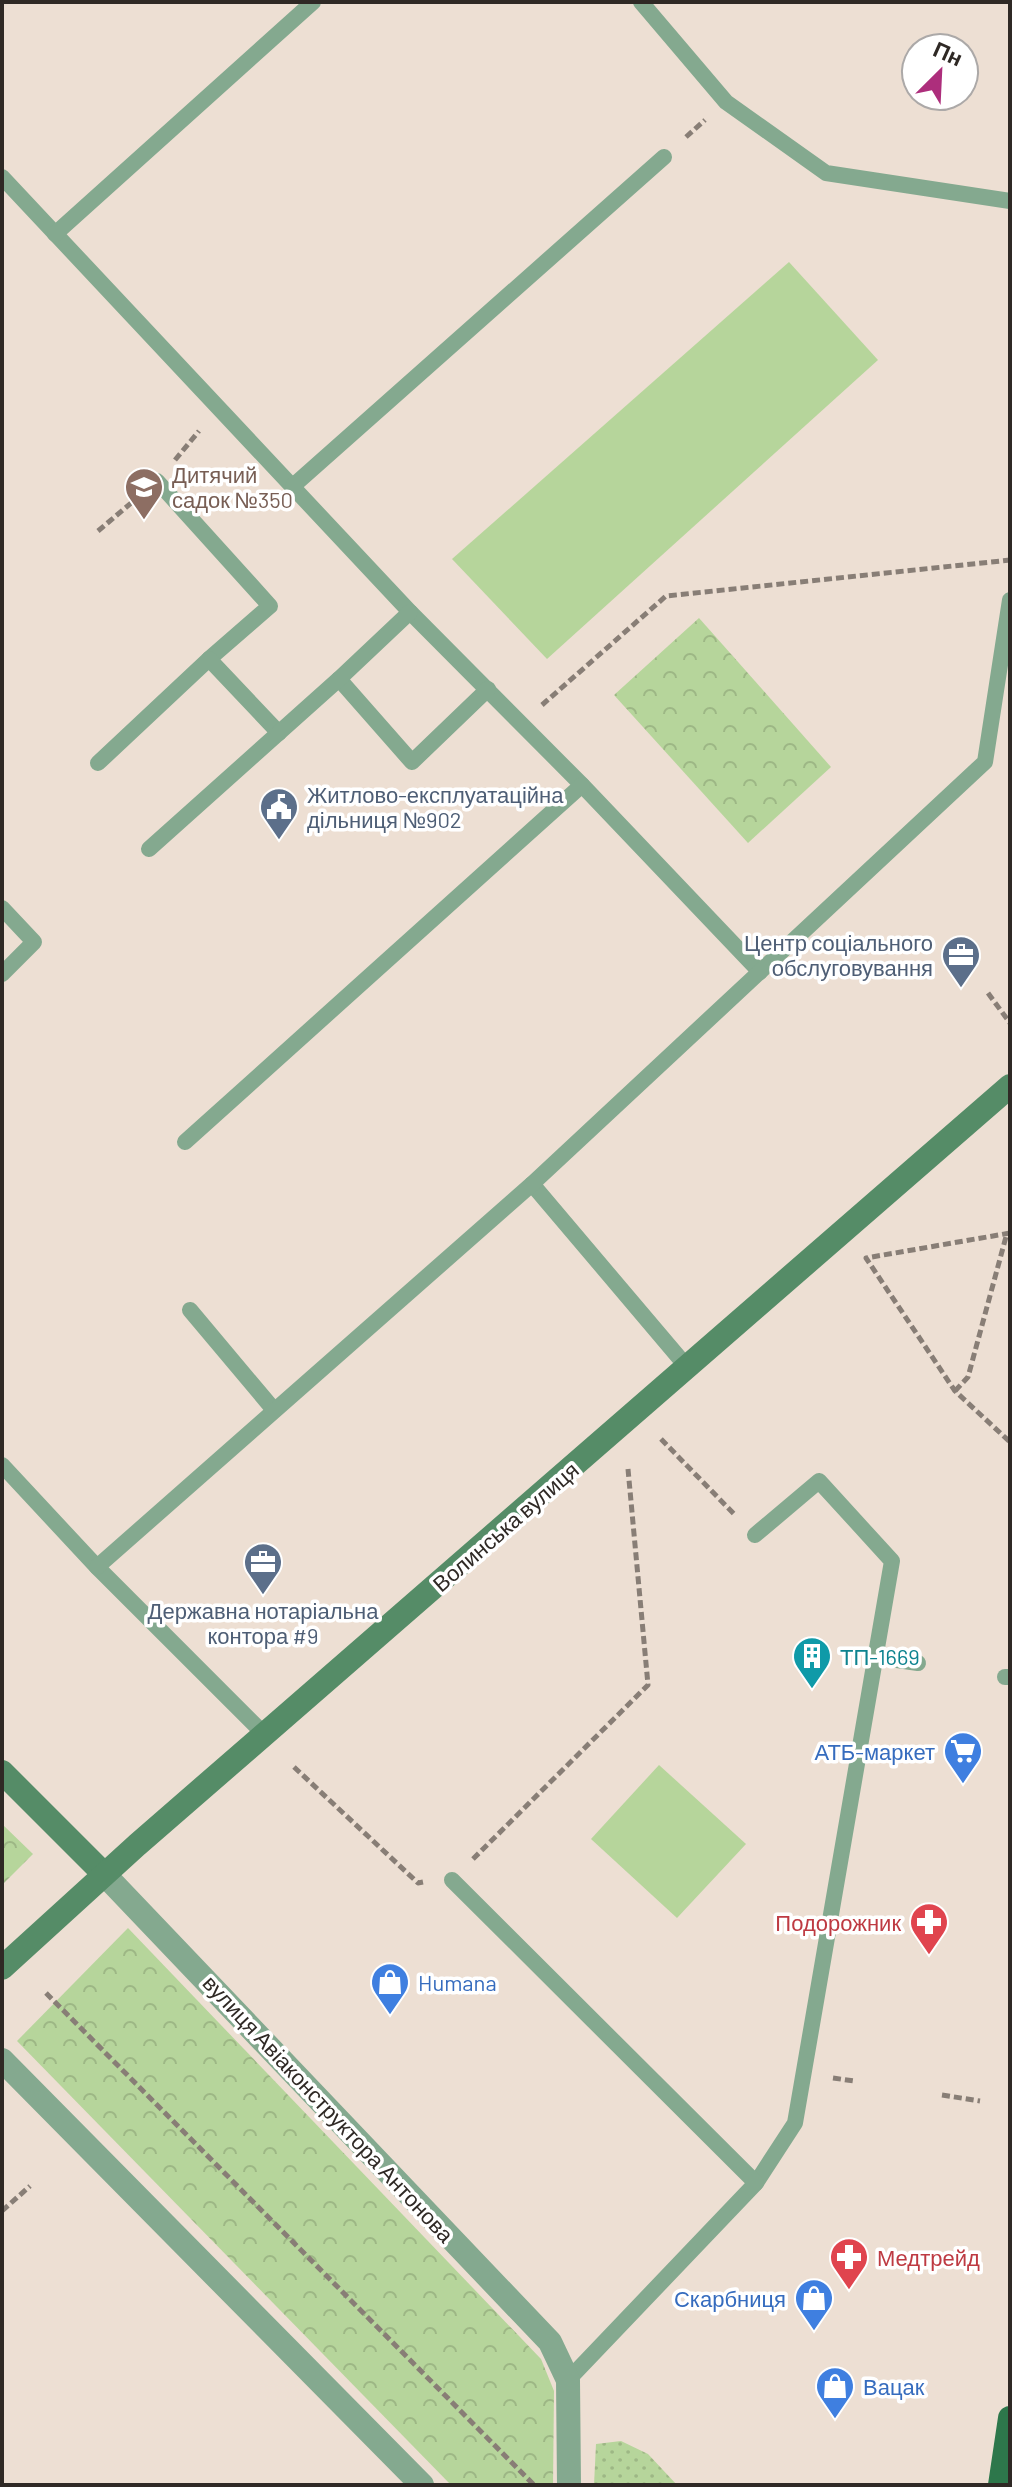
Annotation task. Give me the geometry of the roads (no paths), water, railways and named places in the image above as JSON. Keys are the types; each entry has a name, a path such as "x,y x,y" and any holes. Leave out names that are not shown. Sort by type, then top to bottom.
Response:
{"main road":[{"path":"1000,2485 1010,2418"}],"street":[{"name":"Волинська вулиця","path":"2,1968 104,1874 1010,1086"},
{"name":"вулиця Авіаконструктора Антонова","path":"2,1772 104,1874 550,2342 568,2380 569,2485"},
{"path":"2,2060 422,2485"}],"lane":[{"path":"55,234 313,2"},
{"path":"641,2 726,102 826,173 1010,201"},
{"path":"293,486 664,157"},
{"path":"2,177 410,612 522,723 760,972"},
{"path":"98,763 270,606 157,481"},
{"path":"97,1567 532,1184 985,762 1010,600"},
{"path":"149,849 410,612"},
{"path":"209,659 279,733"},
{"path":"339,679 412,762 488,689"},
{"path":"185,1142 582,785"},
{"path":"2,908 34,942 2,974"},
{"path":"532,1184 687,1367"},
{"path":"190,1310 274,1410"},
{"path":"2,1465 97,1567 265,1735"},
{"path":"568,2380 756,2183 795,2123 892,1561 819,1481 755,1535"},
{"path":"876,1657 918,1663"},
{"path":"452,1880 756,2183"}],"place":[{"name":"Дитячий садок №350","path":"144,521"},
{"name":"Житлово-експлуатаційна дільниця №902","path":"279,841"},
{"name":"Центр соціального обслуговування","path":"961,989"},
{"name":"Державна нотаріальна контора #9","path":"263,1596"},
{"name":"ТП-1669","path":"812,1690"},
{"name":"АТБ-маркет","path":"963,1785"},
{"name":"Подорожник","path":"929,1956"},
{"name":"Humana","path":"390,2016"},
{"name":"Медтрейд","path":"849,2291"},
{"name":"Скарбниця","path":"814,2332"},
{"name":"Вацак","path":"835,2420"}]}
